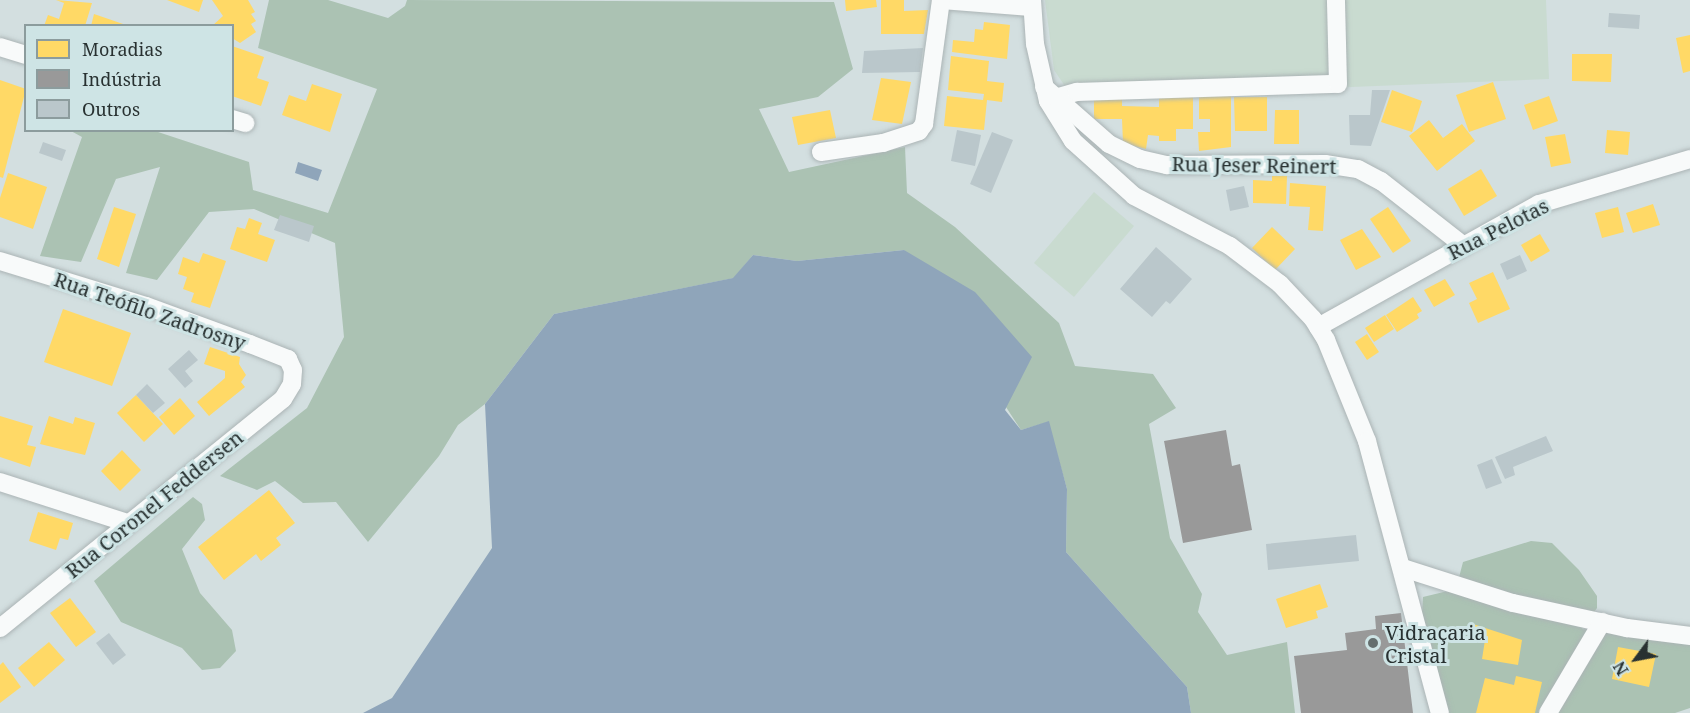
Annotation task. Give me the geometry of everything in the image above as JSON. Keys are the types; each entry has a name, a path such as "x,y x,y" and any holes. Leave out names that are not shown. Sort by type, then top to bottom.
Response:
{"street":[{"path":"821,152 882,143 919,131 924,124 941,0 1032,4 1062,128 1134,196 1230,246 1254,263 1280,284 1318,327 1359,419 1403,568 1440,713"},
{"path":"1052,92 1338,84 1336,0"},
{"path":"0,47 24,54"},
{"name":"Rua Jeser Reinert","path":"1052,92 1109,144 1140,159 1167,165 1325,164 1358,169 1381,181 1464,246"},
{"name":"Rua Pelotas","path":"1318,327 1539,204 1690,159"},
{"name":"Rua Teófilo Zadrosny","path":"0,261 146,306 250,344 288,359 293,370"},
{"name":"Rua Coronel Feddersen","path":"0,628 283,399 292,384 293,370"},
{"path":"0,482 128,523"},
{"path":"1403,568 1513,603 1602,622 1690,636"},
{"path":"1548,713 1602,622"}],"green space":[{"path":"269,0 328,0 388,18 405,6 407,0 834,2 853,69 818,97 759,109 789,172 905,147 907,193 955,227 1059,323 1075,366 1153,374 1176,408 1149,424 1170,538 1202,594 1198,612 1227,655 1287,642 1295,713 1191,713 1187,687 1066,552 1067,489 1048,422 1021,430 904,250 797,261 753,255 734,278 554,314 485,404 458,425 439,456 368,542 336,502 303,503 275,481 257,490 220,476 307,408 344,337 335,243 254,209 209,212 157,280 126,273 160,167 116,179 81,262 40,256 82,137 73,132 158,132 249,162 253,190 328,213 377,89 258,48"},
{"path":"1045,0 1546,0 1549,79 1073,98 1054,70"},
{"path":"1094,192 1134,226 1074,297 1034,263"},
{"path":"193,497 202,504 205,520 182,549 200,593 232,630 236,651 220,668 202,670 182,648 121,622 94,581"},
{"path":"1531,541 1552,543 1579,570 1597,596 1597,608 1582,629 1690,644 1690,708 1675,713 1449,713 1422,615 1423,597 1456,589 1463,562"}],"water":[{"path":"298,162 322,170 318,181 295,173"},
{"path":"904,250 975,292 1032,357 1005,410 1021,430 1049,421 1067,489 1066,552 1187,687 1191,713 363,713 392,698 492,548 485,404 554,314 733,278 753,255 797,261"}],"building: Moradias":[{"path":"56,0 92,3 86,24 45,24 48,15 59,19 64,3"},
{"path":"167,0 203,0 199,12"},
{"path":"212,0 248,0 255,12 251,14 256,21 251,24 256,32 240,43 234,39 234,24 214,24 223,16"},
{"path":"845,0 876,0 877,7 846,11"},
{"path":"881,0 904,0 904,11 928,10 924,34 881,34"},
{"path":"94,14 123,24 92,24"},
{"path":"984,22 1010,25 1007,59 952,52 953,40 974,42 975,29 983,30"},
{"path":"1690,35 1690,71 1683,73 1676,38"},
{"path":"234,47 264,57 257,78 269,82 261,106 234,97"},
{"path":"1572,54 1612,54 1611,82 1572,81"},
{"path":"951,56 989,61 987,81 1004,83 1002,102 987,100 984,130 944,126 947,96 983,100 984,94 948,90"},
{"path":"881,78 911,82 902,124 872,120"},
{"path":"0,80 24,88 24,97 3,178 0,177"},
{"path":"1493,82 1506,119 1469,132 1456,95"},
{"path":"312,84 342,94 330,132 282,115 289,95 306,101"},
{"path":"1392,90 1422,101 1412,132 1381,122"},
{"path":"1199,94 1231,94 1231,147 1199,151 1198,132 1210,132 1210,119 1199,119"},
{"path":"1159,95 1193,95 1193,129 1176,129 1176,141 1159,141 1159,136 1148,135 1146,149 1123,143 1122,119 1094,119 1094,99 1122,99 1122,106 1159,107"},
{"path":"1549,96 1558,121 1533,130 1524,105"},
{"path":"1234,97 1267,97 1267,131 1235,131"},
{"path":"830,110 836,138 798,145 792,117"},
{"path":"1275,110 1299,110 1299,144 1274,144"},
{"path":"1429,120 1443,138 1462,124 1475,141 1437,171 1409,136"},
{"path":"1607,130 1630,132 1628,155 1605,153"},
{"path":"1565,134 1571,163 1551,167 1545,137"},
{"path":"1481,169 1497,196 1464,216 1448,189"},
{"path":"8,173 47,187 33,229 0,217 0,198"},
{"path":"1272,176 1287,176 1286,204 1253,203 1253,180 1272,181"},
{"path":"1290,183 1326,186 1323,231 1308,230 1310,207 1289,206"},
{"path":"1653,204 1660,225 1633,233 1626,213"},
{"path":"114,207 136,214 119,267 97,259"},
{"path":"1388,207 1411,241 1393,253 1370,219"},
{"path":"1618,207 1624,232 1602,238 1595,213"},
{"path":"249,218 262,223 258,234 275,240 267,262 230,249 237,227 245,229"},
{"path":"1272,227 1295,249 1275,270 1252,248"},
{"path":"1362,229 1381,257 1356,270 1340,240"},
{"path":"1540,234 1550,251 1531,262 1521,245"},
{"path":"203,253 226,261 210,308 191,302 194,293 183,289 187,277 178,274 183,257 199,263"},
{"path":"1493,272 1510,309 1478,323 1469,303 1477,299 1469,283"},
{"path":"1445,279 1455,295 1434,307 1424,290"},
{"path":"1413,297 1422,311 1417,314 1419,318 1397,332 1386,315"},
{"path":"63,309 131,333 112,386 44,362"},
{"path":"1385,315 1394,329 1374,342 1365,328"},
{"path":"1367,334 1379,352 1367,360 1355,342"},
{"path":"210,347 240,357 239,364 246,375 241,382 245,387 209,416 197,402 225,378 225,371 204,364"},
{"path":"136,395 163,424 144,442 117,413"},
{"path":"180,398 195,416 174,435 159,417"},
{"path":"0,416 33,426 27,445 36,447 30,467 0,457"},
{"path":"49,416 73,424 75,417 95,423 85,455 40,444"},
{"path":"122,450 141,470 120,491 101,471"},
{"path":"269,490 295,523 276,538 281,545 261,561 256,554 224,580 198,547"},
{"path":"38,512 73,523 68,540 60,538 56,550 29,541"},
{"path":"1320,584 1328,607 1316,611 1318,618 1286,628 1276,599"},
{"path":"70,598 96,632 76,647 50,613"},
{"path":"1473,624 1522,640 1518,665 1482,659 1485,640 1471,637"},
{"path":"49,642 65,660 34,687 18,668"},
{"path":"1618,647 1656,654 1649,687 1612,679"},
{"path":"3,662 21,687 0,703 0,665"},
{"path":"1516,676 1542,682 1535,713 1476,713 1485,678 1514,685"}],"building: Indústria":[{"path":"1226,430 1232,466 1240,464 1252,530 1183,543 1164,441"},
{"path":"1401,613 1413,713 1301,713 1294,656 1347,650 1345,633 1376,629 1375,616"}],"building: Outros":[{"path":"1609,13 1640,15 1639,29 1608,27"},
{"path":"923,48 920,72 862,73 864,51"},
{"path":"1372,90 1390,90 1371,146 1350,145 1349,115 1370,115"},
{"path":"957,130 981,135 975,166 951,161"},
{"path":"992,132 1013,140 991,193 970,184"},
{"path":"43,142 66,150 62,161 39,153"},
{"path":"1244,186 1249,207 1230,211 1226,190"},
{"path":"280,215 314,226 309,242 274,230"},
{"path":"1156,247 1192,279 1170,304 1166,301 1152,317 1120,289"},
{"path":"1520,255 1527,271 1507,280 1500,264"},
{"path":"189,350 198,360 185,371 193,381 185,388 168,369"},
{"path":"147,384 165,403 153,413 136,395"},
{"path":"1546,436 1553,451 1513,467 1515,475 1505,479 1495,457"},
{"path":"1492,459 1502,483 1486,489 1477,465"},
{"path":"1356,535 1359,561 1268,570 1266,544"},
{"path":"109,633 126,655 113,665 96,643"}],"place":[{"name":"Vidraçaria Cristal","path":"1373,643"}]}
